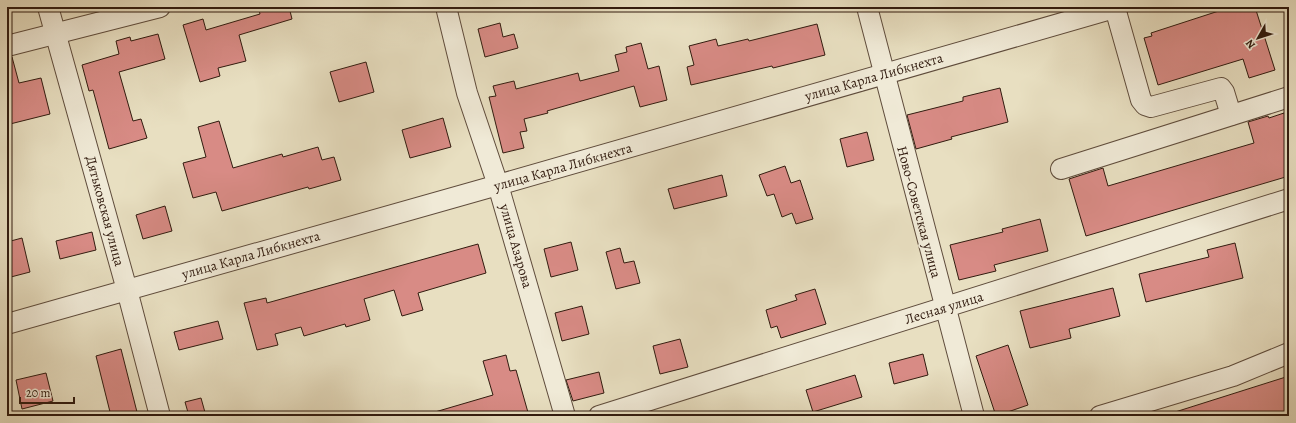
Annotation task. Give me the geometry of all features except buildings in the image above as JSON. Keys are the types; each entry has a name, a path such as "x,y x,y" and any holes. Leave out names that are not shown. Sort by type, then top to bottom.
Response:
{"street":[{"name":"Дятьковская улица","path":"48,7 57,34 160,416"},
{"path":"7,46 160,7"},
{"name":"улица Азарова","path":"446,7 467,93 498,185 565,416"},
{"name":"Ново-Советская улица","path":"867,7 944,308 974,416"},
{"path":"1116,7 1142,100 1145,105 1151,107 1221,88 1224,92 1231,115"},
{"name":"улица Карла Либкнехта","path":"7,324 498,185 1116,7"},
{"path":"1062,169 1289,97"},
{"name":"Лесная улица","path":"599,416 1289,199"},
{"path":"1100,416 1233,376 1289,353"}]}
